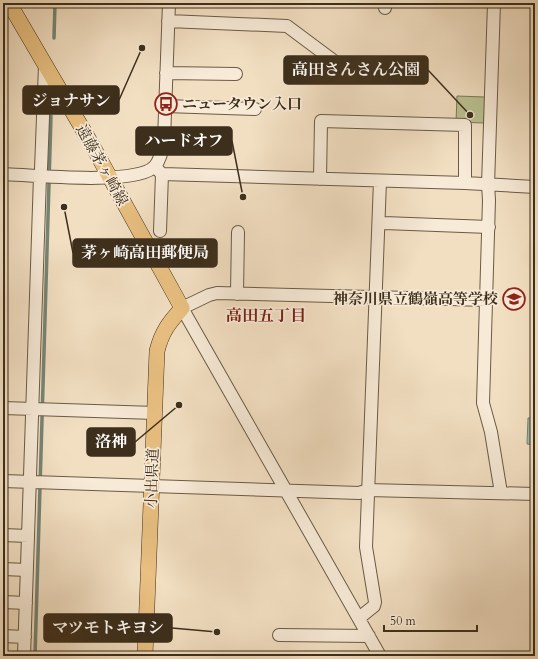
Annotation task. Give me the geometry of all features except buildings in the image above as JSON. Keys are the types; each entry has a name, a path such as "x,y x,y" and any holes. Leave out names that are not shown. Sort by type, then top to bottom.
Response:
{"main road":[{"name":"遠藤茅ヶ崎線","path":"9,3 92,145 182,308"},
{"name":"小出県道","path":"146,656 157,351 160,338 166,327 182,308"}],"street":[{"path":"160,232 159,170 164,140 169,3"},
{"path":"494,3 488,185 490,200 483,403 491,432 501,493"},
{"path":"168,21 287,26 342,67 395,70"},
{"path":"24,656 28,536 36,483 41,173 45,65"},
{"path":"166,73 236,74"},
{"path":"165,106 255,109"},
{"path":"320,179 321,121 359,122 465,125 465,183"},
{"path":"3,174 41,173 54,176 109,178 159,170 320,179 465,183 535,187"},
{"path":"358,618 374,606 376,602 366,547 380,181"},
{"path":"384,224 489,227"},
{"path":"237,294 238,232"},
{"path":"380,656 182,308 208,295 217,293 487,300"},
{"path":"3,408 155,413"},
{"path":"3,481 360,493 368,490 535,494"},
{"path":"3,535 28,536"},
{"path":"3,569 27,570"},
{"path":"3,602 26,603"},
{"path":"279,634 369,636"},
{"path":"3,636 25,637"}],"green space":[{"path":"457,96 485,97 484,123 456,122"}],"water":[{"path":"528,418 535,418 535,445 527,444"}],"waterway":[{"path":"54,38 55,3"},
{"path":"35,656 51,116"}],"place":[{"name":"ジョナサン","path":"142,48"},
{"name":"ニュータウン入口","path":"166,104"},
{"name":"高田さんさん公園","path":"470,115"},
{"name":"ハードオフ","path":"243,197"},
{"name":"茅ヶ崎高田郵便局","path":"64,207"},
{"name":"神奈川県立鶴嶺高等学校","path":"514,299"},
{"name":"洛神","path":"179,405"},
{"name":"マツモトキヨシ","path":"217,632"}],"district":[{"name":"高田五丁目","path":"266,316"}]}
